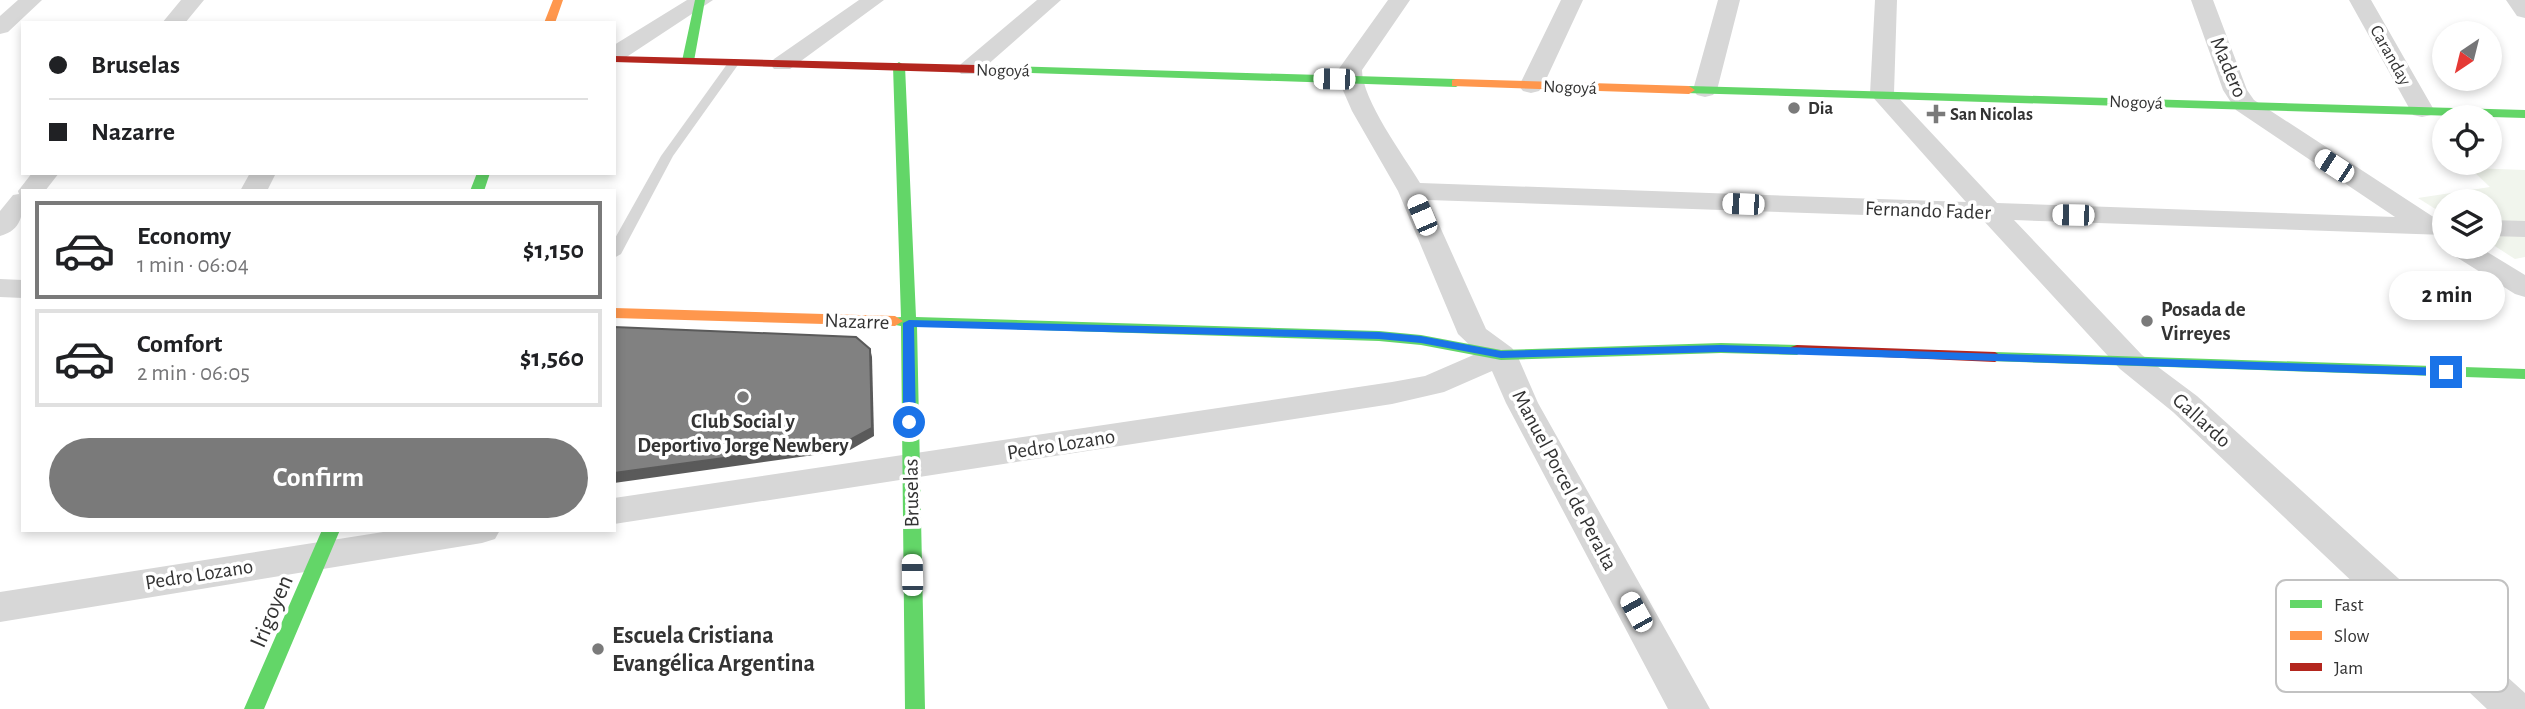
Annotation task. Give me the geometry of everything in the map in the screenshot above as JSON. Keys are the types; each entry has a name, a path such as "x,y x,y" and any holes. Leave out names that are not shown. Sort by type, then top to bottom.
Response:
{"street":[{"path":"0,27 30,0"},
{"path":"175,21 193,0"},
{"path":"550,21 558,0"},
{"path":"782,64 873,0"},
{"path":"969,69 1050,0"},
{"path":"1399,0 1350,70 1350,79 1364,111 1411,191 1473,334 1501,355"},
{"path":"1531,86 1572,0"},
{"path":"1704,90 1730,0"},
{"path":"1882,94 1886,0"},
{"name":"Madero","path":"2202,0 2235,90 2245,105 2432,225"},
{"name":"Caranday","path":"2360,0 2422,110"},
{"path":"2517,0 2525,11"},
{"path":"616,56 700,1"},
{"path":"688,61 700,1"},
{"path":"0,40 21,41"},
{"name":"Nogoyá","path":"616,57 2525,114"},
{"name":"Bruselas","path":"899,66 909,323 915,709"},
{"name":"Gallardo","path":"1882,94 2131,362 2185,404 2375,580"},
{"path":"33,189 44,175"},
{"name":"Fernando Fader","path":"1411,191 2432,230"},
{"path":"0,228 21,203"},
{"path":"2502,228 2525,229"},
{"path":"2479,259 2525,288"},
{"path":"0,288 21,289"},
{"name":"Nazarre","path":"616,313 1379,336 1421,340 1501,355 1721,348 2525,374"},
{"name":"Pedro Lozano","path":"616,511 1406,390 1433,385 1501,355"},
{"name":"Manuel Porcel de Peralta","path":"1501,355 1521,403 1689,709"},
{"name":"Pedro Lozano","path":"0,607 326,542 456,532"},
{"name":"Irigoyen","path":"254,709 326,542"},
{"name":"Gallardo","path":"2497,692 2515,709"}],"lane":[{"path":"616,250 667,156 734,62"}],"shaded area":[{"path":"2502,169 2525,170 2525,257 2515,259 2502,251 2502,189 2477,189 2490,187 2477,175 2502,175"},
{"path":"2432,196 2432,207 2418,198"}],"building":[{"name":"Club Social y Deportivo Jorge Newbery","path":"616,327 856,337 870,349 872,428 848,441 616,473"}],"traffic: fast":[{"path":"688,61 700,0"},
{"path":"899,66 909,323 915,709"},
{"path":"976,69 1456,83"},
{"path":"1689,90 2525,114"},
{"path":"478,189 483,175"},
{"path":"895,321 1379,336 1421,340 1501,355 1721,348 1797,350"},
{"path":"1995,357 2525,374"},
{"path":"254,709 330,532"}],"traffic: slow":[{"path":"550,21 558,0"},
{"path":"1456,83 1689,90"},
{"path":"616,313 895,321"}],"traffic: jam":[{"path":"616,59 976,69"},
{"path":"1797,350 1995,357"}],"place":[{"name":"Dia","path":"1794,108"},
{"name":"San Nicolas","path":"1936,114"},
{"name":"Posada de Virreyes","path":"2147,321"},
{"name":"Club Social y Deportivo Jorge Newbery","path":"743,397"},
{"name":"Escuela Cristiana Evangélica Argentina","path":"598,649"}],"route":[{"path":"909,422 909,323 1379,336 1421,340 1501,355 1721,348 2446,372"}]}
